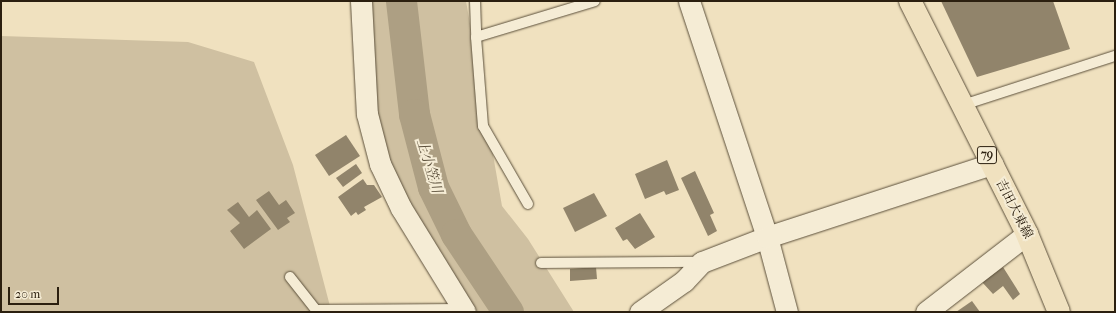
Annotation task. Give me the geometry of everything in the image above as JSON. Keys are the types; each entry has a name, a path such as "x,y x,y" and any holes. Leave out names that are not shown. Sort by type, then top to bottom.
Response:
{"main road":[{"name":"吉田大東線","path":"910,1 1027,234 1059,312"}],"street":[{"path":"361,1 366,114 380,164 401,208 464,310"},
{"path":"690,1 767,237 787,312"},
{"path":"640,312 684,281 702,262 767,237 992,164"},
{"path":"926,312 1027,234"}],"lane":[{"path":"475,1 476,37 483,126 528,204"},
{"path":"476,37 595,1"},
{"path":"963,105 1115,56"},
{"path":"541,263 702,262"},
{"path":"290,277 316,310 464,310"}],"shaded area":[{"path":"361,1 466,1 502,206 528,239 574,312 477,312 408,220 380,164"},
{"path":"1,36 188,42 254,62 293,165 331,310 422,312 1,312"}],"building":[{"path":"941,1 1053,1 1070,49 977,77"},
{"path":"346,135 360,156 329,176 315,155"},
{"path":"667,160 679,190 666,195 664,191 645,199 635,174"},
{"path":"356,164 362,173 343,187 336,178"},
{"path":"695,171 714,213 710,215 717,231 708,236 681,178"},
{"path":"363,179 367,185 374,185 382,197 364,207 366,210 358,215 356,212 351,216 338,197"},
{"path":"269,191 279,205 286,200 295,213 287,218 290,222 278,230 256,200"},
{"path":"594,193 607,216 575,232 563,208"},
{"path":"238,202 249,217 257,210 271,229 244,249 230,231 240,223 227,210"},
{"path":"640,213 655,237 635,249 627,239 623,241 615,228"},
{"path":"596,267 597,279 570,281 570,269"},
{"path":"1003,267 1020,294 1013,300 1003,286 993,294 982,282"},
{"path":"972,301 980,312 956,312"}],"waterway":[{"name":"上小笠川","path":"401,1 414,114 433,187 456,234 508,312"}]}
